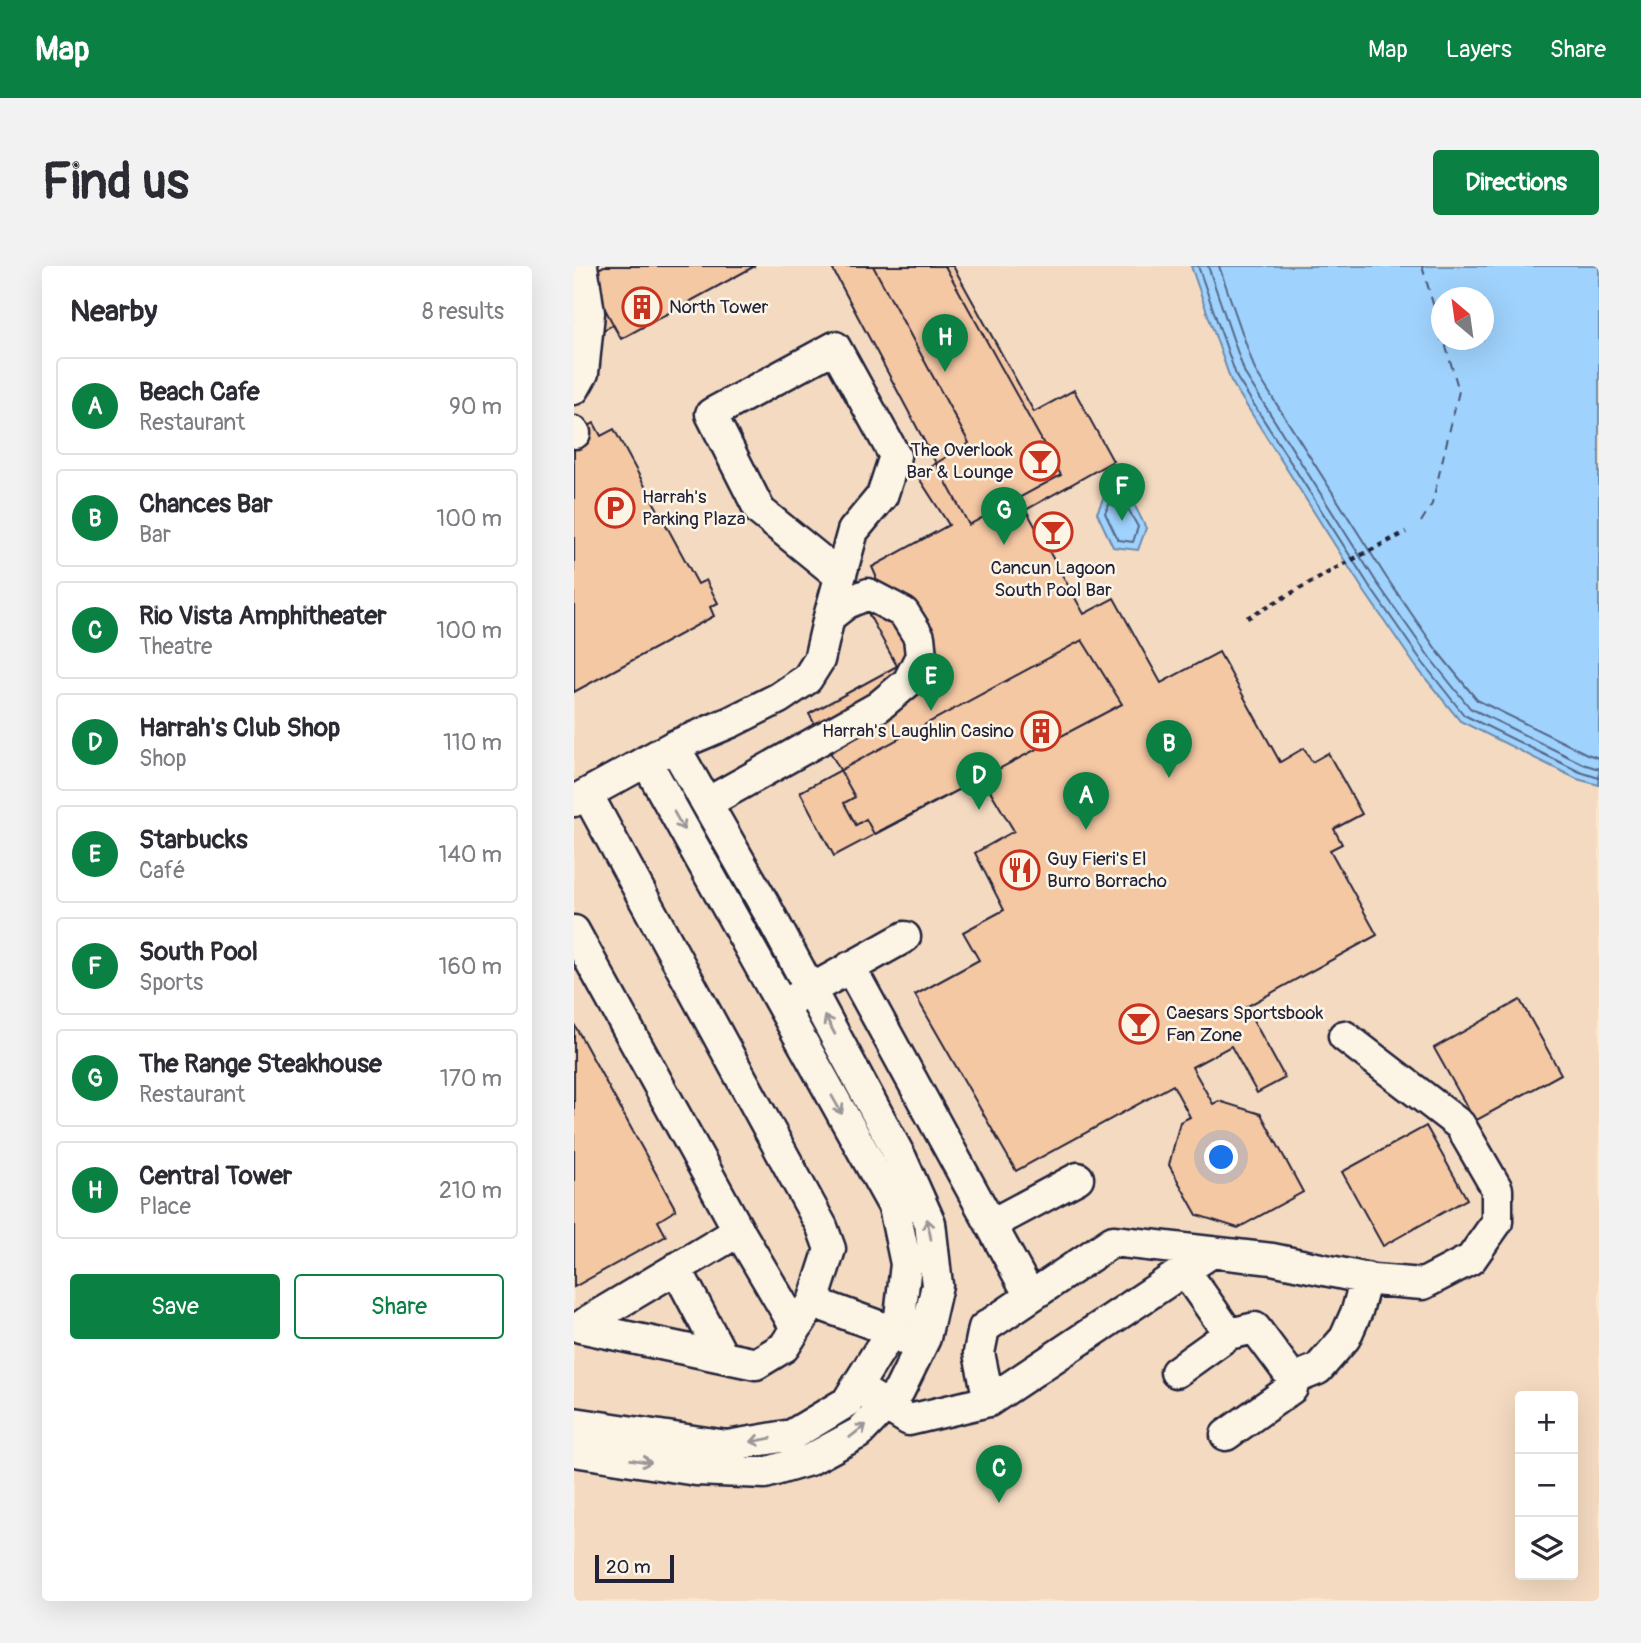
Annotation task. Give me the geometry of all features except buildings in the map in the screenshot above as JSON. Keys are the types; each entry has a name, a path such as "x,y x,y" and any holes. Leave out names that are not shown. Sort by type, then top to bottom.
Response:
{"lane":[{"path":"574,388 583,373 589,313 582,266"},
{"path":"739,1231 580,1327 756,1364 784,1347 813,1302 830,1249 822,1227 580,798 674,746 779,698 807,679 819,660 853,531 882,496 895,456 835,347 711,414 760,511 840,576"},
{"path":"707,803 878,707 908,682 921,656 919,637 904,613 868,594 847,604 830,617"},
{"path":"574,1451 696,1470 765,1473 810,1461 859,1433 899,1391 925,1338 937,1285 930,1223 901,1158 674,746"},
{"path":"574,1423 727,1446 792,1435 847,1402 900,1317 906,1264 894,1206 646,761"},
{"path":"574,930 739,1231 796,1328"},
{"path":"782,1006 905,937"},
{"path":"850,967 1030,1296"},
{"path":"989,1401 979,1353 984,1328 1113,1241 1272,1259 1366,1279 1423,1284 1471,1259 1497,1222 1497,1189 1460,1125 1344,1036"},
{"path":"992,1224 1078,1178"},
{"path":"856,1388 909,1420 989,1401 1212,1252"},
{"path":"676,1268 723,1357"},
{"path":"1185,1270 1229,1334"},
{"path":"1293,1379 1318,1368 1345,1338 1357,1311 1366,1279"},
{"path":"813,1302 892,1331 920,1348"},
{"path":"1175,1372 1229,1334 1255,1328 1293,1379 1292,1388 1226,1435"}],"path":[{"path":"1247,618 1406,532"}],"shaded area":[{"path":"574,266 1192,266 1231,381 1460,721 1577,779 1599,784 1599,1601 574,1601"}],"water":[{"path":"1191,266 1599,266 1599,785 1577,779 1460,721 1417,668 1364,591 1231,381"},
{"path":"1107,489 1130,496 1146,528 1138,550 1113,547 1097,513"}],"ferry route":[{"path":"1422,266 1431,297"},
{"path":"1421,522 1432,504 1459,391 1447,350"}],"place":[{"name":"North Tower","path":"642,307"},
{"name":"Central Tower","path":"945,372"},
{"name":"The Overlook Bar & Lounge","path":"1040,461"},
{"name":"Harrah's Parking Plaza","path":"615,508"},
{"name":"South Pool","path":"1122,521"},
{"name":"Cancun Lagoon South Pool Bar","path":"1053,532"},
{"name":"The Range Steakhouse","path":"1004,545"},
{"name":"Starbucks","path":"931,711"},
{"name":"Harrah's Laughlin Casino","path":"1041,731"},
{"name":"Chances Bar","path":"1169,778"},
{"name":"Harrah's Club Shop","path":"979,810"},
{"name":"Beach Cafe","path":"1086,830"},
{"name":"Guy Fieri's El Burro Borracho","path":"1020,870"},
{"name":"Caesars Sportsbook Fan Zone","path":"1139,1024"},
{"name":"Rio Vista Amphitheater","path":"999,1503"}]}
